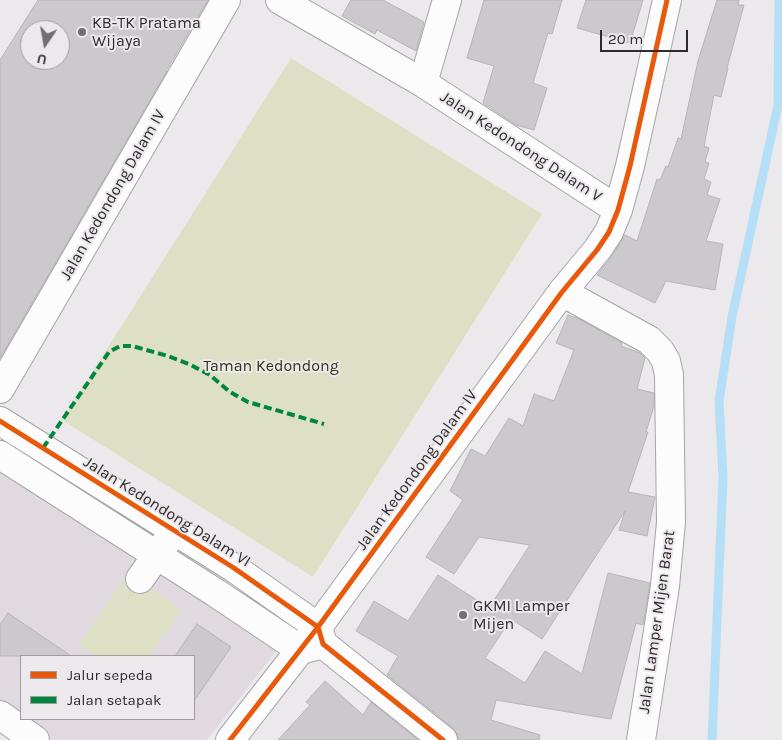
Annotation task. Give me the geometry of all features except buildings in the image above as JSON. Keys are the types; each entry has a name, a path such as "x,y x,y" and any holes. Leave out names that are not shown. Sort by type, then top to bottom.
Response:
{"street":[{"name":"Jalan Kedondong Dalam IV","path":"0,389 226,0"},
{"name":"Jalan Kedondong Dalam V","path":"280,0 423,83 618,210"},
{"name":"Jalan Kedondong Dalam V","path":"423,83 447,0"},
{"name":"Jalan Kedondong Dalam IV","path":"230,740 314,640 562,292 597,250 609,232 618,210 630,166 666,0"},
{"name":"Jalan Lamper Mijen Barat","path":"562,292 650,340 666,361 669,375 671,522 665,586 641,740"},
{"name":"Jalan Kedondong Dalam VI","path":"0,421 234,568 314,640"},
{"path":"26,472 43,448"},
{"path":"0,455 216,593 314,640 443,740"},
{"path":"140,579 175,531"},
{"path":"216,593 234,568"},
{"path":"0,715 35,740"}],"shaded area":[{"path":"0,466 277,650 207,740 49,740 21,720 195,720 195,655 20,655 20,719 0,705"}],"green space":[{"name":"Taman Kedondong","path":"291,58 542,214 313,577 62,420"},
{"path":"128,573 182,610 150,655 95,655 79,644"}],"waterway":[{"path":"712,740 723,477 719,401 732,317 778,105 779,0"}],"marked path":[{"path":"43,448 109,352 120,346 132,346 168,356 210,375 230,392 248,402 324,424"}],"cycle path":[{"path":"230,740 318,627 562,292 597,250 609,232 618,210 630,166 667,0"},
{"path":"0,421 234,568 318,627 323,644 443,740"}],"place":[{"name":"KB-TK Pratama Wijaya","path":"82,32"},
{"name":"GKMI Lamper Mijen","path":"463,615"}]}
